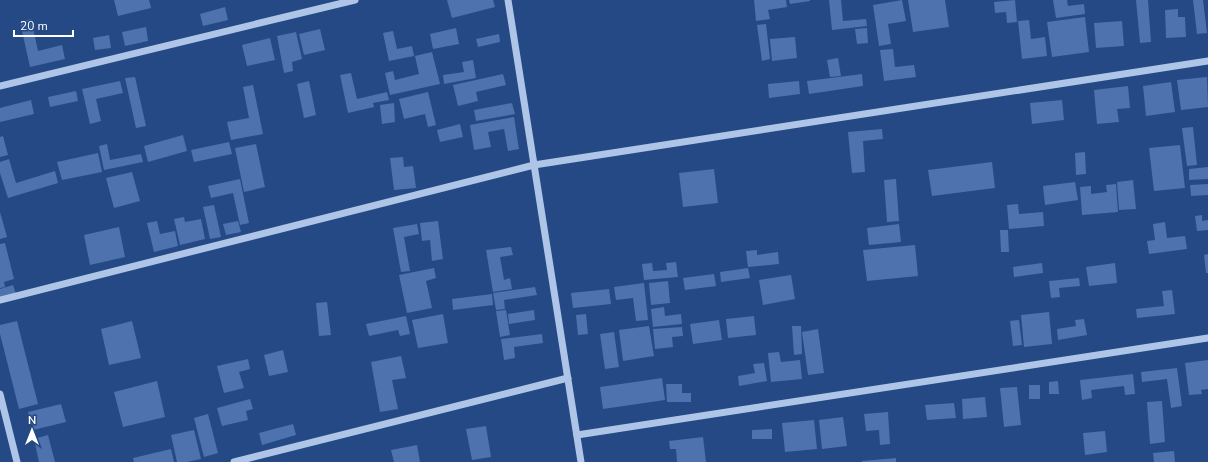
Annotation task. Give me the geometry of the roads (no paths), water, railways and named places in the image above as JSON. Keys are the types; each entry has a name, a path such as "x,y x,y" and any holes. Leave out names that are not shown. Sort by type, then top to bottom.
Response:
{"street":[{"path":"0,86 355,0"},
{"path":"508,0 581,462"},
{"path":"0,300 534,166 1208,61"},
{"path":"577,435 1208,338"},
{"path":"234,462 568,378"},
{"path":"0,394 17,462"}]}
